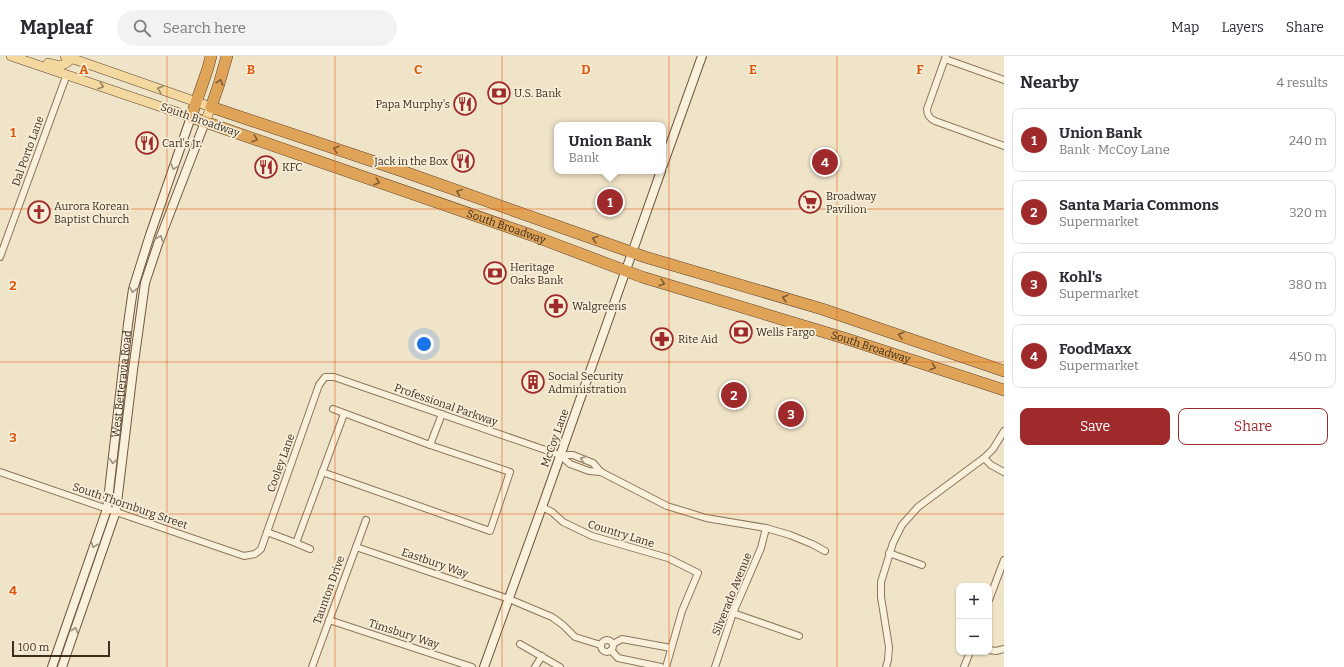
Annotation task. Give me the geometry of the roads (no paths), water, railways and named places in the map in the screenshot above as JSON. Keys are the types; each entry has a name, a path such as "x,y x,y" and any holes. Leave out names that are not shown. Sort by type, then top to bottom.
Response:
{"highway":[{"name":"West Betteravia Road","path":"191,117 211,56"},
{"path":"211,107 227,56"},
{"name":"South Broadway","path":"211,107 632,252 822,309 1004,371"},
{"name":"South Broadway","path":"191,117 531,235 625,271 844,338 1004,390"},
{"path":"471,215 478,198"}],"main road":[{"name":"South Broadway","path":"11,56 191,117"},
{"path":"26,56 49,64 62,66 67,64 69,57"},
{"path":"666,157 702,56"},
{"name":"South Broadway","path":"69,57 211,107"},
{"name":"West Betteravia Road","path":"62,667 116,511 132,370 144,291 158,244 211,107"},
{"name":"West Betteravia Road","path":"52,667 107,509 128,324 134,289 150,234 191,117"},
{"name":"McCoy Lane","path":"484,667 660,174"}],"street":[{"path":"1004,80 945,57 930,97 927,114 929,118 935,121 1004,146"},
{"name":"Dal Porto Lane","path":"0,257 66,74"},
{"name":"Professional Parkway","path":"325,377 334,377 560,455 570,464 589,471 601,472 667,506 706,518 766,528 790,535 825,551"},
{"name":"Cooley Lane","path":"255,554 261,548 320,385 325,377"},
{"path":"322,472 490,531 510,472 430,446 332,409"},
{"path":"296,543 344,414"},
{"path":"430,446 442,414"},
{"path":"886,667 888,660 888,647 881,597 881,582 889,553 902,525 918,507 984,458 993,449 1004,431"},
{"path":"984,458 991,465 1004,472"},
{"name":"South Thornburg Street","path":"0,472 244,556 255,554"},
{"name":"Country Lane","path":"542,507 552,512 563,522 592,536 668,558 698,573 682,611 672,648"},
{"name":"Taunton Drive","path":"312,667 366,520"},
{"name":"Silverado Avenue","path":"715,667 733,614 761,548 766,528"},
{"path":"267,532 310,549"},
{"name":"Eastbury Way","path":"356,547 509,599 552,617 575,637 601,645"},
{"path":"889,553 922,565"},
{"path":"992,592 1004,560"},
{"path":"733,614 799,636"},
{"name":"Timsbury Way","path":"329,620 472,667"},
{"path":"611,650 613,644 622,639 672,648 666,667"},
{"path":"611,650 607,652 603,650 601,645 605,640 610,640 613,644"},
{"path":"520,644 560,667"},
{"path":"992,650 1004,649"},
{"path":"611,650 618,658 661,667"},
{"path":"964,667 969,655"},
{"path":"535,667 542,656"}],"place":[{"name":"U.S. Bank","path":"499,93"},
{"name":"Papa Murphy's","path":"465,104"},
{"name":"Carl's Jr.","path":"147,143"},
{"name":"Jack in the Box","path":"463,161"},
{"name":"FoodMaxx","path":"825,162"},
{"name":"KFC","path":"266,167"},
{"name":"Union Bank","path":"610,202"},
{"name":"Broadway Pavilion","path":"810,202"},
{"name":"Aurora Korean Baptist Church","path":"39,212"},
{"name":"Heritage Oaks Bank","path":"495,273"},
{"name":"Walgreens","path":"556,306"},
{"name":"Wells Fargo","path":"741,332"},
{"name":"Rite Aid","path":"662,339"},
{"name":"Social Security Administration","path":"533,382"},
{"name":"Santa Maria Commons","path":"734,395"},
{"name":"Kohl's","path":"791,414"}]}
